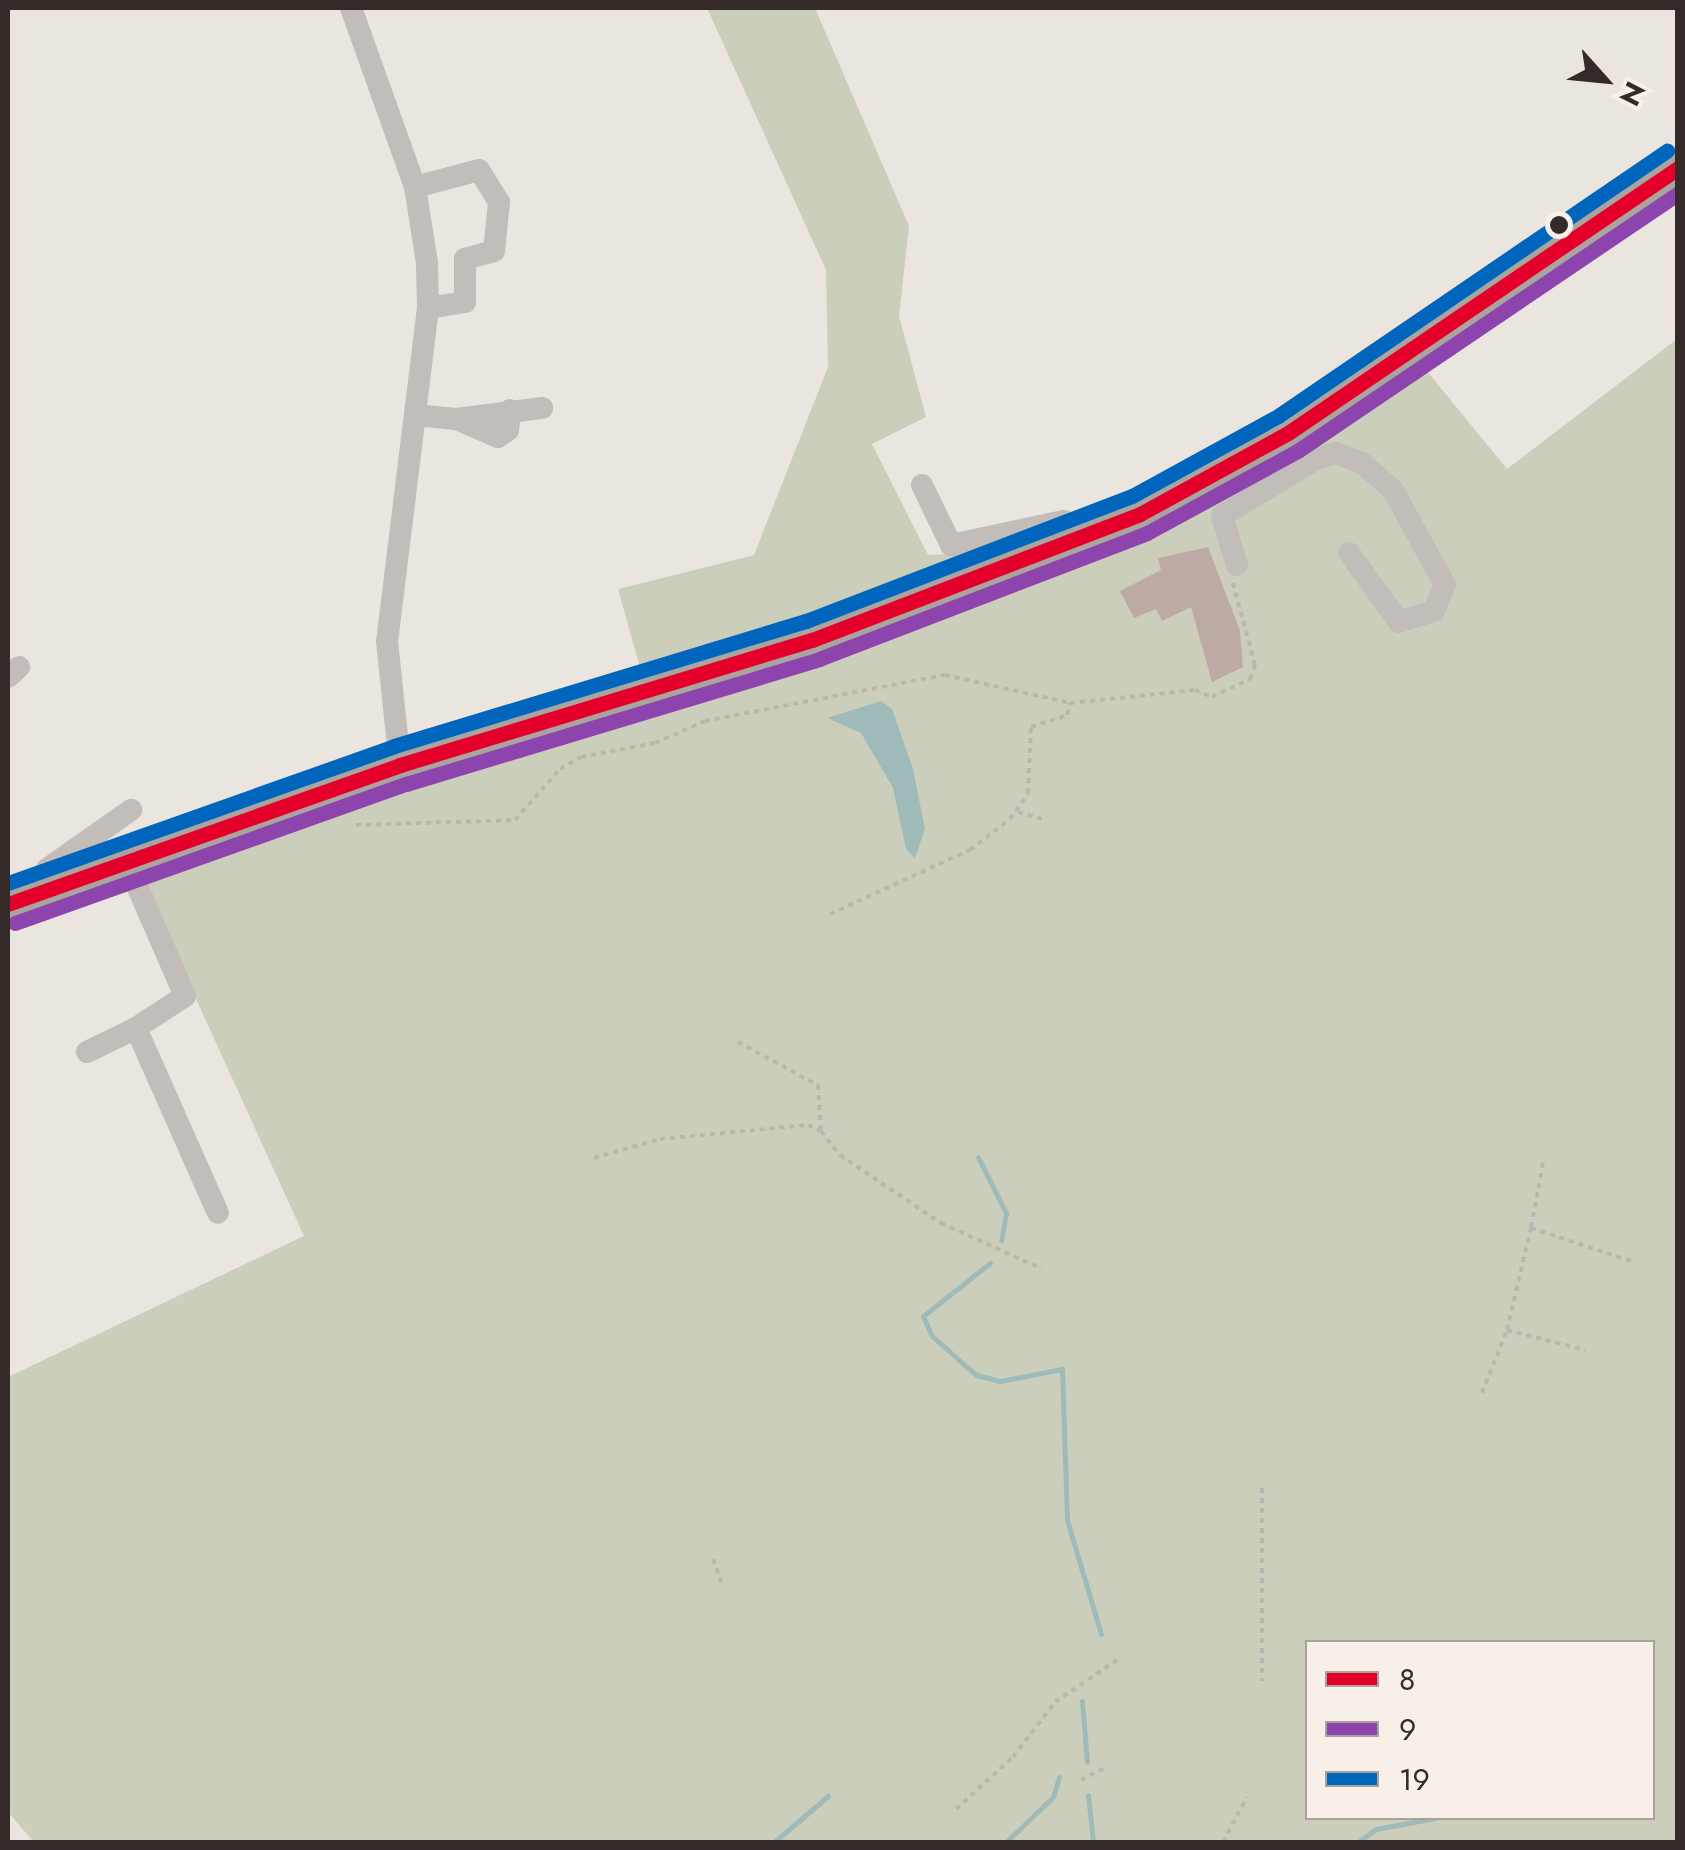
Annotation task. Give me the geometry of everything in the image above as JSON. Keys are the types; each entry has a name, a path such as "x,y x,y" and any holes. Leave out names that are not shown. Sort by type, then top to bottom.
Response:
{"highway":[{"path":"18,893 400,765 812,640 1080,539 1288,433 1678,168"}],"street":[{"path":"350,8 416,187 428,308 387,641 400,765"},
{"path":"416,187 479,170 498,202 494,252 465,258 465,302 428,308"},
{"path":"415,415 456,419 542,408"},
{"path":"1288,433 1316,460"},
{"path":"1234,573 1222,516 1316,460 1336,453 1362,463 1393,490 1445,585 1434,611 1400,622 1349,553"},
{"path":"922,485 951,545 1063,521 1076,525 1080,539"},
{"path":"18,893 130,810"},
{"path":"87,1052 136,1028 185,996 124,858"},
{"path":"136,1028 218,1213"}],"path":[{"path":"356,825 516,820 560,769 582,758 655,743 706,721 945,676 1070,703 1195,690 1212,697 1250,679 1253,646 1234,573"},
{"path":"830,914 970,850 1010,819 1028,793 1031,728 1068,715 1070,703"},
{"path":"1018,812 1042,819"},
{"path":"738,1042 818,1085 821,1131"},
{"path":"594,1158 660,1139 808,1125 821,1131 840,1155 941,1224 1042,1269"},
{"path":"1482,1393 1507,1330 1544,1163"},
{"path":"1531,1228 1634,1262"},
{"path":"1507,1330 1585,1350"},
{"path":"1262,1488 1262,1681"},
{"path":"713,1559 724,1586"},
{"path":"956,1809 1013,1758 1054,1702 1120,1658"},
{"path":"1081,1780 1105,1768"},
{"path":"1223,1842 1246,1797"}],"green space":[{"path":"707,8 815,8 909,226 899,316 926,417 872,444 928,555 1024,550 835,618 642,675 618,589 754,555 828,367 826,270"},
{"path":"1677,339 1677,1842 34,1842 8,1812 8,1377 304,1236 141,878 1077,562 1182,514 1422,365 1507,469"}],"water":[{"path":"881,701 892,709 913,769 925,829 915,858 906,849 893,788 861,733 827,718"}],"building":[{"path":"1208,547 1240,631 1243,667 1212,682 1191,607 1162,621 1156,609 1134,618 1120,591 1161,570 1158,558"}],"waterway":[{"path":"978,1157 1006,1213 1001,1241"},
{"path":"990,1263 923,1316 932,1336 976,1375 1000,1381 1062,1369 1067,1520 1101,1634"},
{"path":"1082,1701 1087,1762"},
{"path":"1006,1842 1053,1797 1059,1777"},
{"path":"1088,1795 1093,1842"},
{"path":"774,1842 828,1796"},
{"path":"1358,1842 1376,1829 1424,1820"}],"transit line":[{"name":"19","path":"8,883 394,746 806,621 1132,496 1278,416 1667,151"},
{"name":"8","path":"8,904 400,765 812,640 1140,514 1288,433 1678,168"},
{"name":"9","path":"15,923 406,784 819,659 1147,533 1299,450 1678,193"}]}
